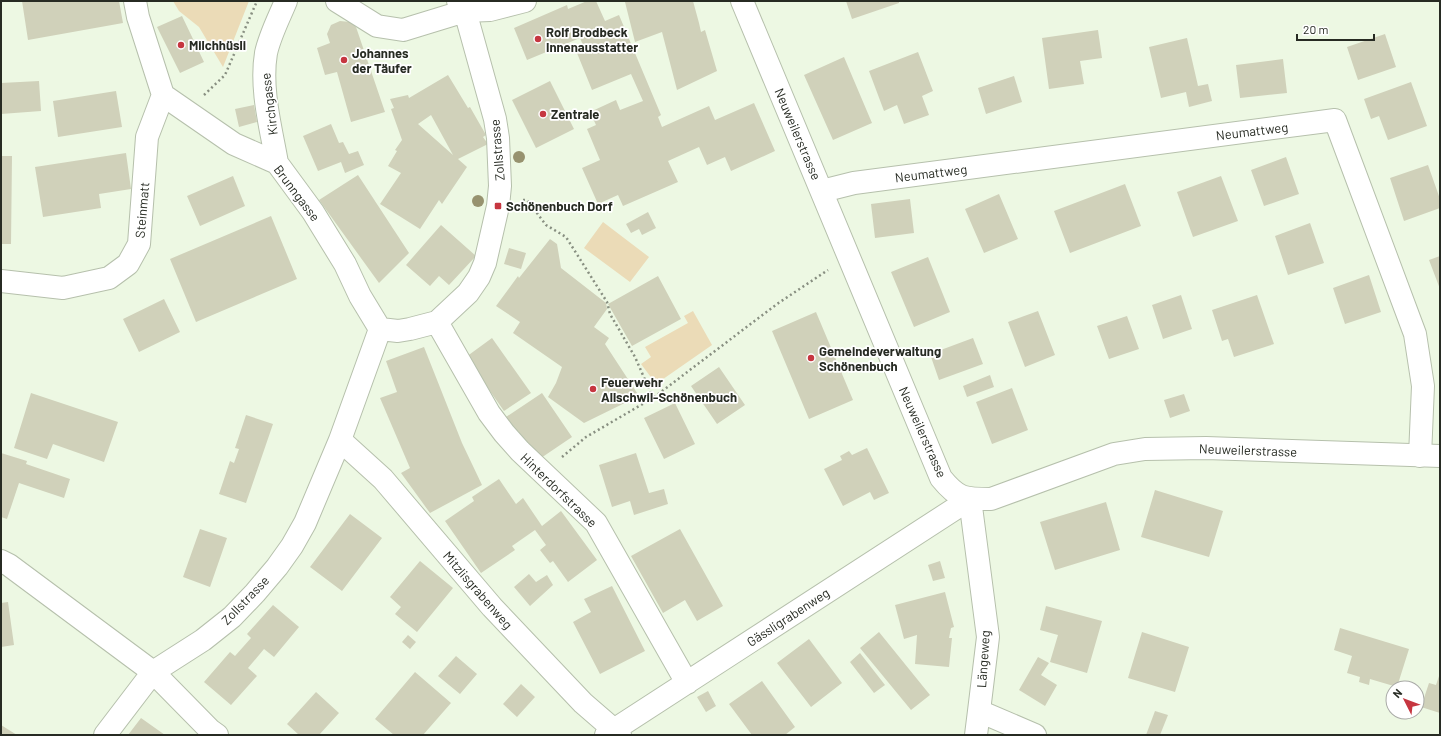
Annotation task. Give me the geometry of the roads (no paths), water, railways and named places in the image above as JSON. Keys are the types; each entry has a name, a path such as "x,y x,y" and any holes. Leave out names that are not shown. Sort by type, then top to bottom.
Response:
{"street":[{"path":"135,1 138,17 163,95"},
{"name":"Kirchgasse","path":"277,163 266,95 264,72 266,52 286,1"},
{"path":"337,1 377,26 403,30 461,6 490,10 525,1"},
{"name":"Neuweilerstrasse","path":"742,1 941,478 953,492 970,499 990,499 1114,454 1145,449 1206,448 1430,456"},
{"name":"Zollstrasse","path":"437,322 468,293 479,277 485,262 498,206 500,186 498,138 495,119 461,6"},
{"name":"Brunngasse","path":"163,95 234,144 277,163 313,212 345,264 360,296 380,329"},
{"name":"Steinmatt","path":"1,281 63,288 109,278 128,264 140,244 148,137 163,95"},
{"name":"Neumattweg","path":"822,191 862,182 1335,120 1415,334 1423,386 1430,456"},
{"path":"380,329 398,331 437,322"},
{"name":"Hinterdorfstrasse","path":"437,322 489,413 504,433 525,457 596,523 687,683"},
{"name":"Zollstrasse","path":"153,672 203,640 232,617 277,567 292,546 305,523 340,440 380,329"},
{"name":"Mitzlisgrabenweg","path":"340,440 383,479 492,607 613,733"},
{"name":"Gässligrabenweg","path":"613,733 687,683 970,499"},
{"name":"Längeweg","path":"970,499 988,637 976,735"},
{"path":"1,561 15,569 153,672 210,730 217,735"},
{"path":"105,735 153,672"},
{"path":"978,711 1035,735"}],"place":[{"name":"Rolf Brodbeck Innenausstatter","path":"538,39"},
{"name":"Milchhüsli","path":"181,45"},
{"name":"Johannes der Täufer","path":"344,60"},
{"name":"Zentrale","path":"543,114"},
{"name":"Schönenbuch Dorf","path":"498,206"},
{"name":"Gemeindeverwaltung Schönenbuch","path":"811,358"},
{"name":"Feuerwehr Allschwil-Schönenbuch","path":"593,389"}]}
